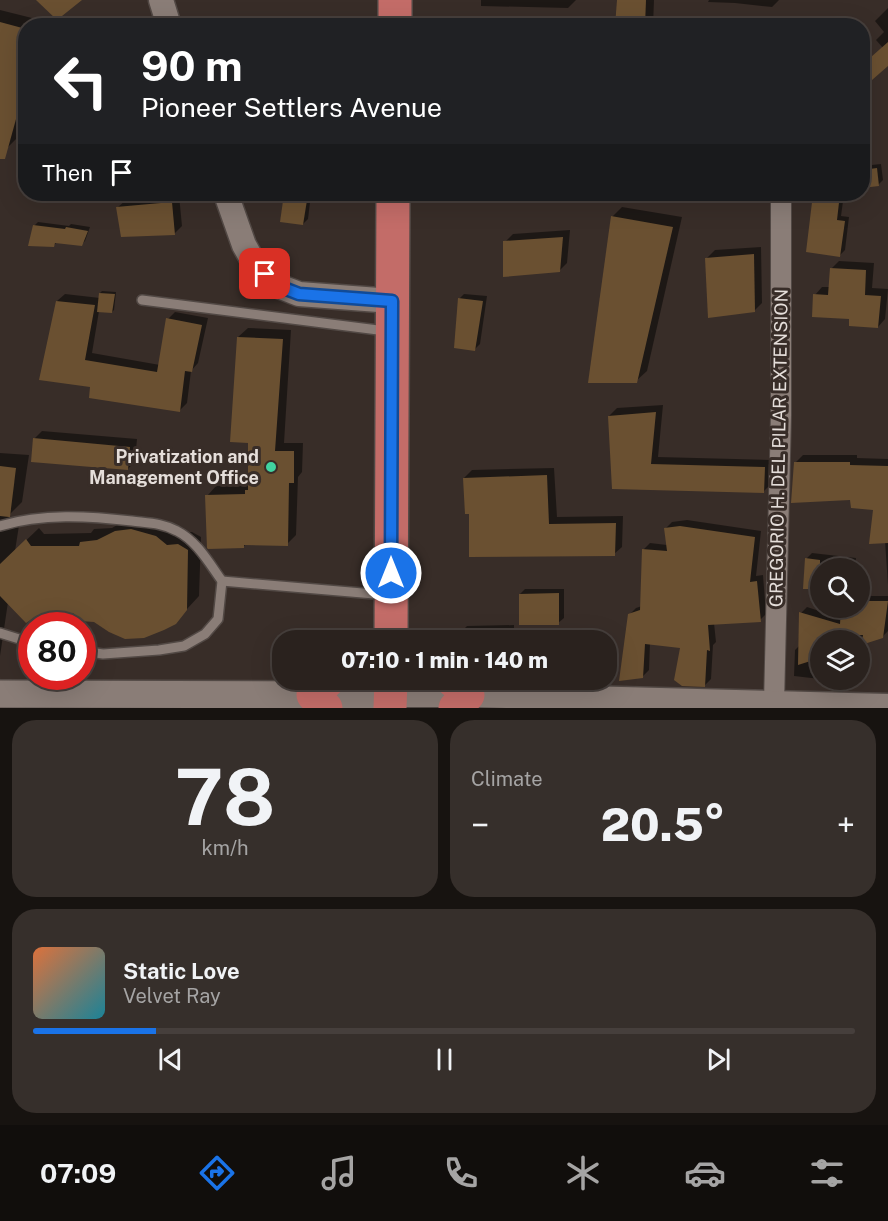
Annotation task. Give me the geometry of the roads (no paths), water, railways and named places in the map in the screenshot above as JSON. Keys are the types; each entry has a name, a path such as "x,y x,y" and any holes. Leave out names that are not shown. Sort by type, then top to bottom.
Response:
{"highway":[{"path":"395,0 395,18"},
{"path":"378,630 391,618 393,201"},
{"path":"391,618 404,630"}],"main road":[{"path":"0,694 390,694"}],"street":[{"path":"161,0 167,18"},
{"path":"229,201 244,244 253,261 281,287 299,294 392,316"},
{"name":"GREGORIO H. DEL PILAR EXTENSION","path":"781,201 781,415 788,705"},
{"path":"390,694 459,694 593,703 888,706"}],"lane":[{"path":"142,300 392,316"},
{"path":"0,526 18,521 54,517 109,519 164,525 179,531 191,542 222,581 391,618"},
{"path":"96,653 159,650 184,646 205,634 218,619 222,581"},
{"path":"0,633 18,639"}],"place":[{"name":"Privatization and Management Office","path":"271,467"}]}
